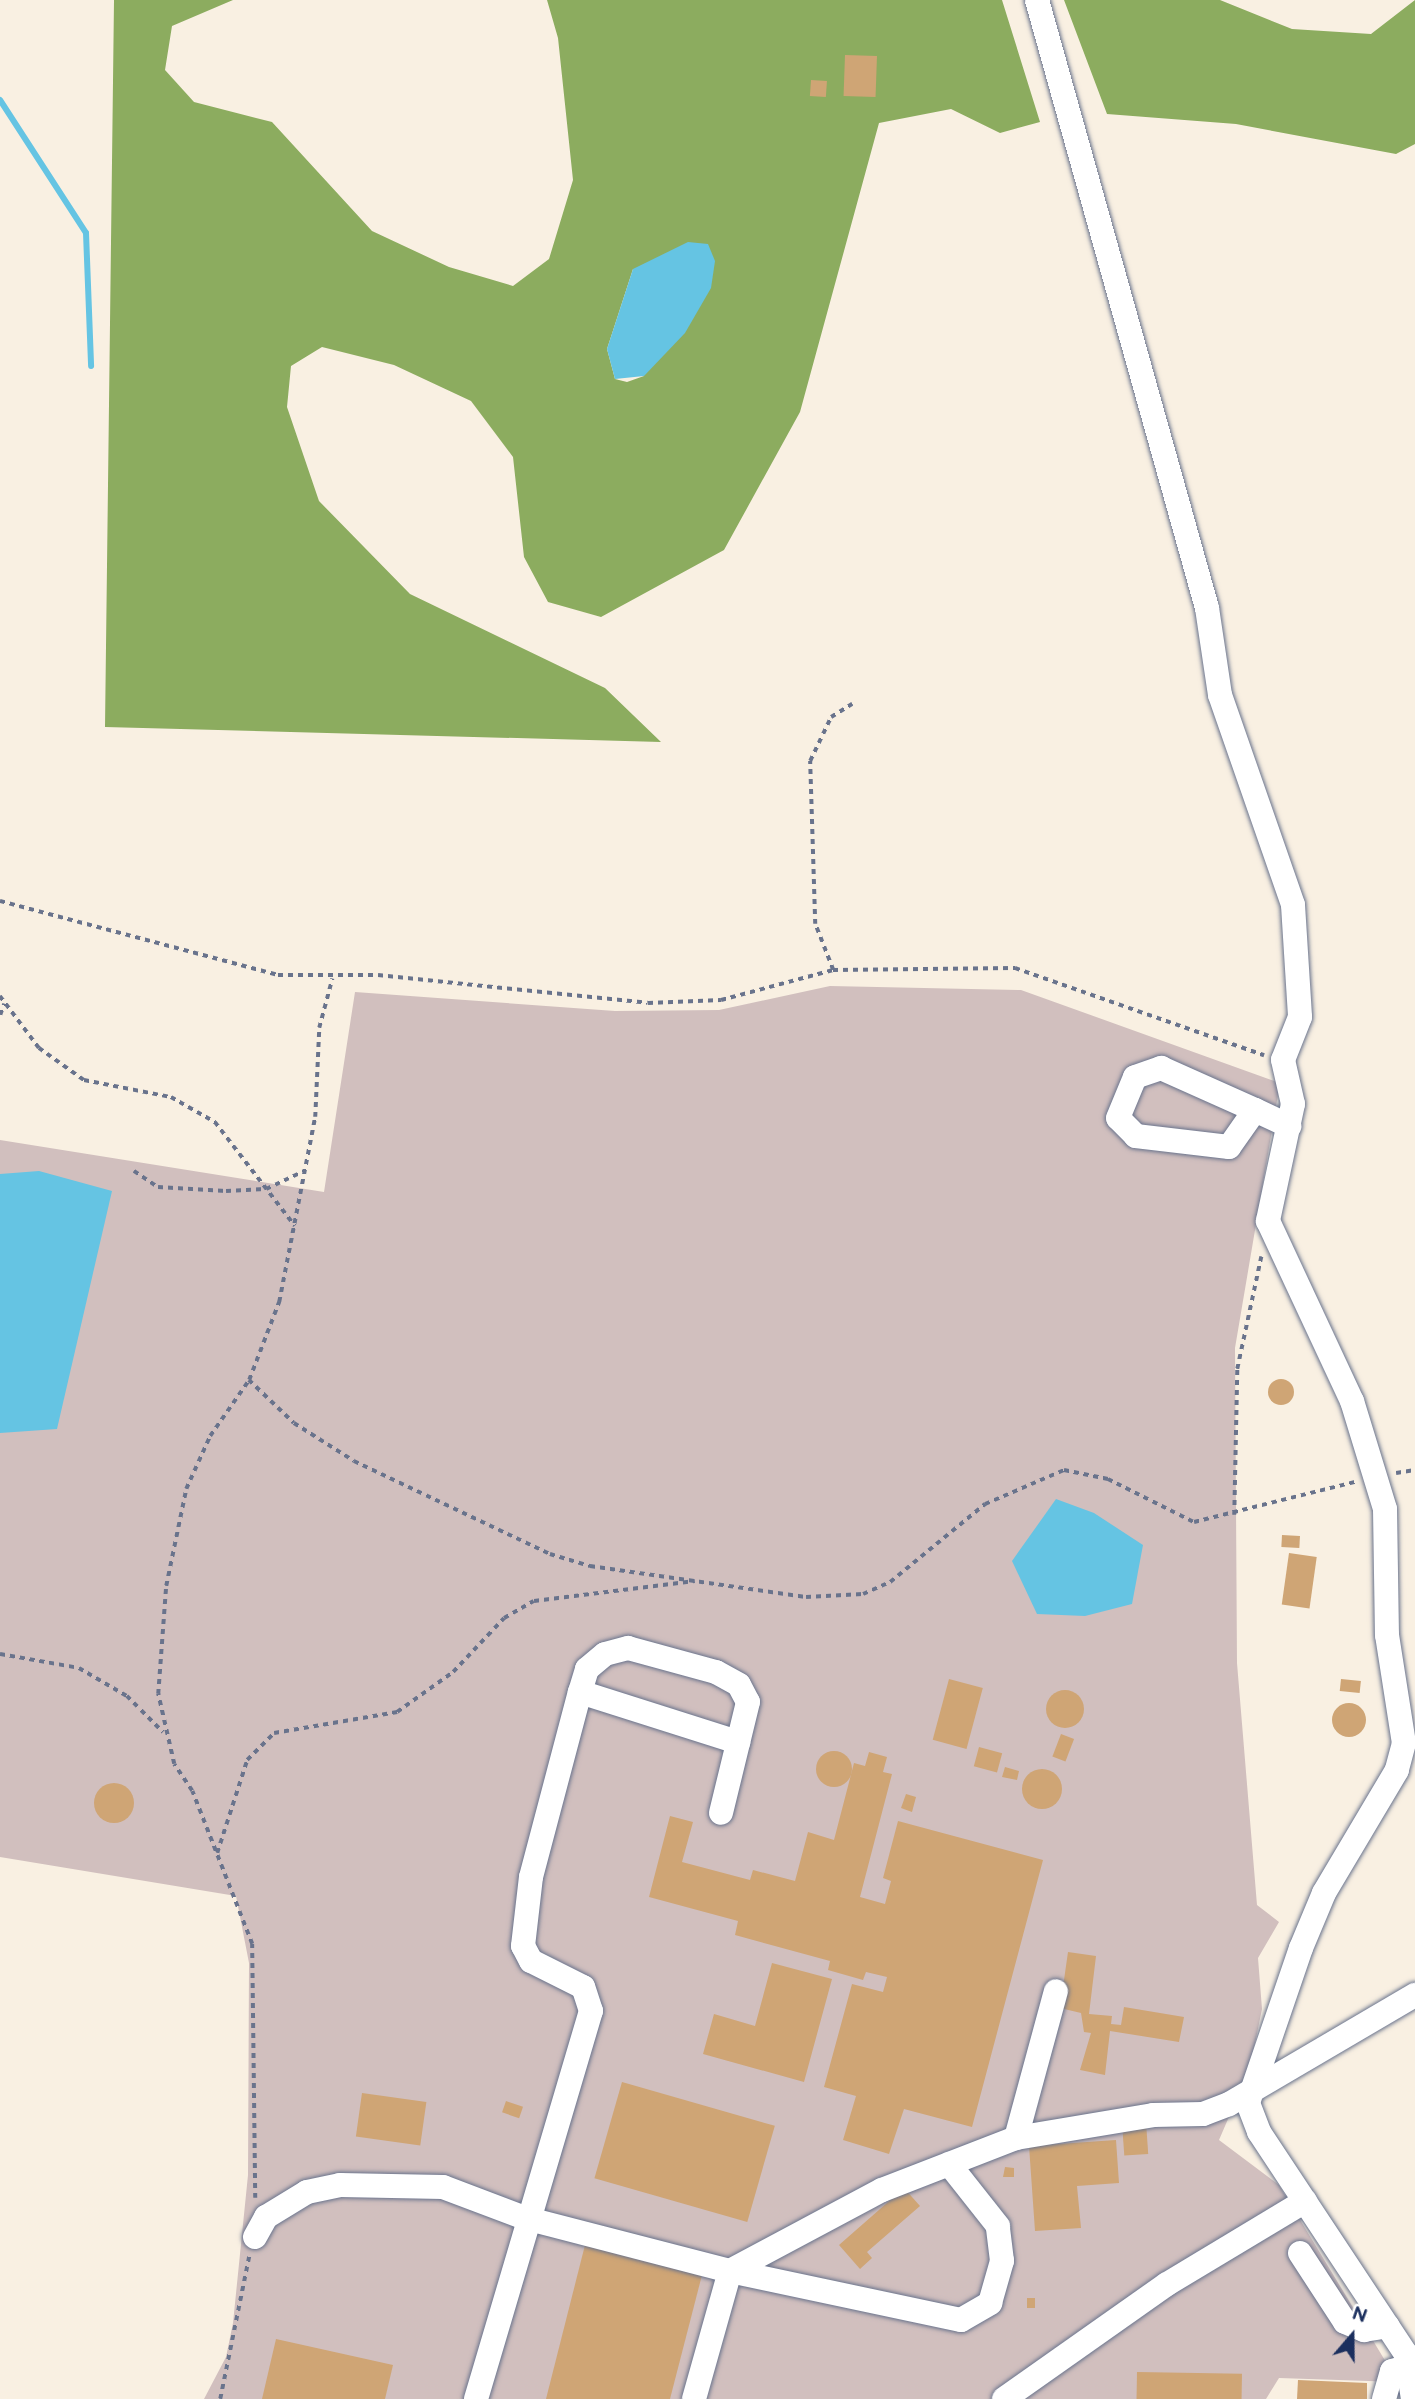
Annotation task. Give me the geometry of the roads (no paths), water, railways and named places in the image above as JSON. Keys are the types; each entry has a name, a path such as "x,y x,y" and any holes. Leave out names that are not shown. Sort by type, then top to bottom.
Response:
{"street":[{"path":"1037,0 1207,608 1220,695 1293,905 1300,1017 1283,1060 1291,1084 1290,1126 1269,1207 1274,1238 1352,1401 1378,1477 1387,1547 1387,1635 1410,1742 1397,1770 1324,1893 1248,2088 1251,2116 1388,2326 1409,2366 1414,2394"},
{"path":"1255,1110 1229,1147 1136,1136 1118,1118 1135,1077 1148,1067 1161,1068 1255,1110 1290,1126"},
{"path":"475,2399 525,2218 591,2011 583,1987 531,1961 523,1945 531,1877 580,1692 587,1669 604,1654 628,1648 716,1672 739,1685 748,1702 721,1813"},
{"path":"580,1692 738,1742"},
{"path":"1016,2138 1056,1991"},
{"path":"694,2399 730,2271 882,2190 1016,2138 1153,2115 1203,2113 1415,1995"},
{"path":"255,2237 285,2202 340,2185 443,2187 525,2218 730,2271 926,2317 961,2320 977,2313 1000,2283 998,2226 949,2164"},
{"path":"1004,2399 1167,2284 1305,2201"},
{"path":"1300,2253 1345,2322 1364,2330 1388,2326"},
{"path":"1384,2399 1392,2371 1409,2366"}],"water":[{"path":"688,242 708,244 715,261 711,288 685,333 644,376 615,379 607,349 633,269"},
{"path":"39,1171 112,1191 57,1429 0,1433 0,1174"},
{"path":"1056,1499 1094,1513 1143,1545 1132,1604 1085,1616 1037,1614 1012,1561"}],"waterway":[{"path":"0,100 86,233 91,366"}]}
